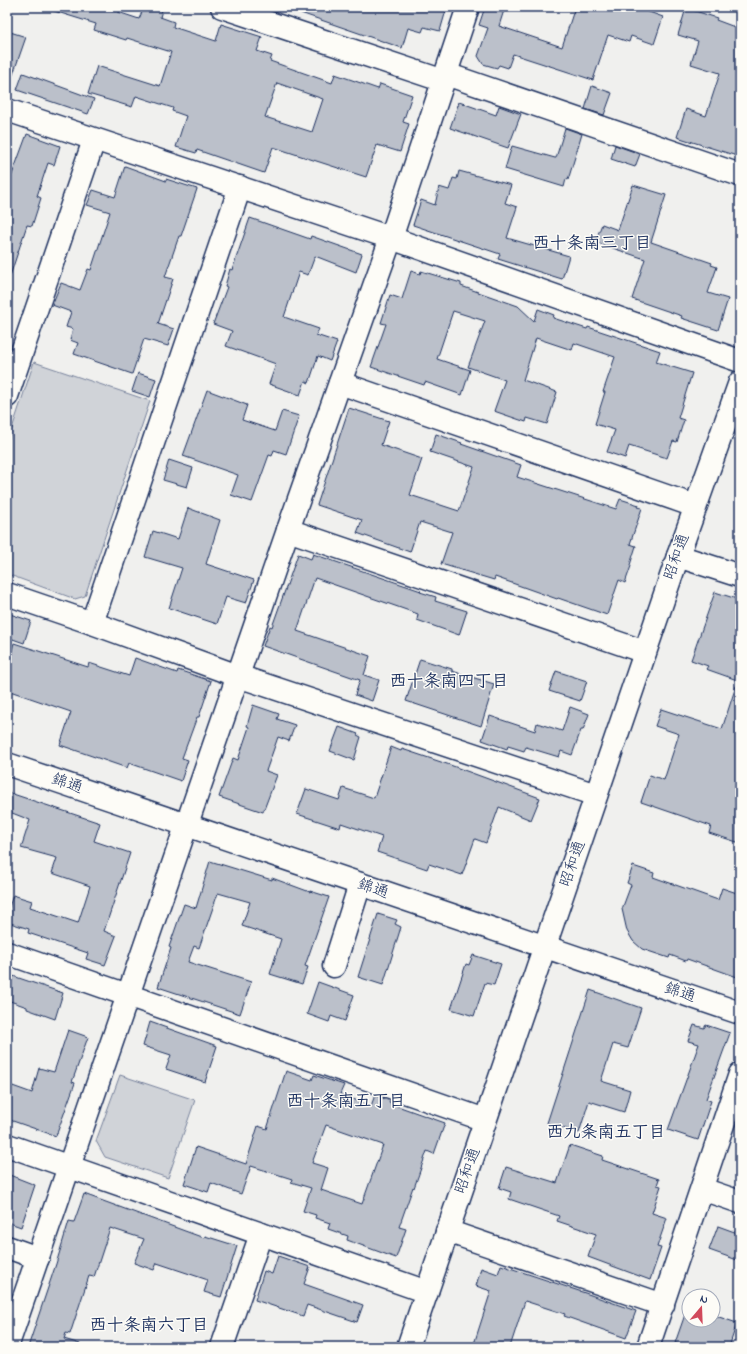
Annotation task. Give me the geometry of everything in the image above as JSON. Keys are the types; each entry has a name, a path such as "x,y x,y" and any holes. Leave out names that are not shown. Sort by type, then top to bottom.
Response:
{"street":[{"path":"222,7 445,77 740,175"},
{"path":"7,1347 186,824 390,238 468,7"},
{"path":"7,110 390,238 740,361"},
{"path":"7,396 94,140"},
{"path":"92,623 240,187"},
{"name":"昭和通","path":"408,1347 695,506 740,382"},
{"path":"340,383 695,506"},
{"path":"288,530 645,652"},
{"path":"678,556 740,576"},
{"path":"7,594 238,676 596,795"},
{"name":"錦通","path":"7,764 186,824 544,948 740,1013"},
{"path":"334,966 360,884"},
{"path":"7,953 485,1120"},
{"path":"648,1347 740,1074"},
{"path":"7,1145 427,1292"},
{"path":"702,1189 740,1202"},
{"path":"447,1231 663,1305"},
{"path":"222,1347 261,1234"},
{"path":"7,1247 38,1258"}],"shaded area":[{"path":"34,362 150,401 85,596 75,599 7,574 7,444"},
{"path":"120,1075 195,1100 168,1178 105,1157 96,1141"}],"building":[{"path":"55,7 103,7 139,19 144,7 163,7 160,17 174,22 173,27 216,41 221,24 262,37 257,51 272,56 270,61 332,83 335,74 378,89 380,84 412,95 403,122 409,124 400,152 377,145 366,177 273,147 264,173 197,150 196,153 176,147 186,116 172,111 173,108 136,96 132,107 88,94 97,66 160,86 171,52 127,38 126,40 94,30 96,24 54,11","holes":["277,83 323,99 312,132 265,117"]},
{"path":"293,7 447,7 440,31 424,27 422,32 408,28 402,48 292,10"},
{"path":"485,7 505,7 499,26 562,47 575,7 635,7 663,17 654,44 631,36 629,42 608,35 593,80 513,54 508,68 499,65 497,68 483,64 478,56 488,28 479,25"},
{"path":"686,8 717,18 716,20 740,29 740,157 677,137 686,109 706,116 720,73 691,64 698,41 678,35"},
{"path":"7,31 26,37 10,83 7,82"},
{"path":"23,73 94,99 88,114 17,90"},
{"path":"592,86 612,93 604,115 585,109"},
{"path":"459,102 496,115 499,106 521,114 508,148 450,128"},
{"path":"565,128 582,134 568,180 566,179 564,187 505,169 512,146 556,158"},
{"path":"27,134 60,146 54,165 48,163 37,196 41,198 32,226 27,225 10,276 7,275 7,179 10,180"},
{"path":"615,145 640,154 635,167 611,159"},
{"path":"125,166 166,181 166,179 197,189 165,277 173,279 158,324 174,329 168,346 144,339 132,374 74,354 78,343 70,340 73,329 66,327 71,312 52,305 61,283 80,290 88,269 91,270 110,212 87,205 93,190 115,197"},
{"path":"459,171 511,185 505,203 517,207 507,238 569,256 562,279 498,259 500,254 413,225 421,200 435,205 439,187 449,190 453,178 457,179"},
{"path":"633,185 666,195 651,242 712,263 711,265 717,267 708,293 728,299 718,330 681,318 682,316 632,299 645,259 595,242 602,224 618,230"},
{"path":"250,218 310,239 311,236 362,254 356,272 315,256 308,275 299,272 284,317 319,329 316,335 337,342 330,361 318,356 309,383 305,381 300,395 269,384 276,364 226,346 232,331 213,324 227,287 225,286 230,269 232,270"},
{"path":"411,271 420,274 421,271 461,283 461,286 518,306 534,321 538,309 554,315 553,318 587,329 588,327 660,351 656,362 692,373 678,418 684,420 677,442 673,441 667,458 629,446 625,458 607,452 615,430 595,424 605,392 603,392 615,357 574,343 572,350 536,338 523,380 557,392 547,424 527,418 526,422 494,411 505,380 468,367 485,321 453,311 437,359 470,370 462,395 425,382 424,385 371,367 386,324 381,323 390,295 402,299"},
{"path":"138,373 156,379 150,397 132,391"},
{"path":"207,390 247,405 242,420 275,431 282,411 299,416 286,454 274,450 272,456 269,455 252,502 231,495 238,475 183,456"},
{"path":"349,408 389,421 381,445 422,459 410,495 459,511 474,467 430,452 436,434 521,465 517,477 616,509 620,499 639,505 638,507 642,508 630,544 636,546 630,565 631,566 625,583 619,580 607,615 495,577 494,580 441,564 452,532 420,522 410,552 357,533 362,520 317,505"},
{"path":"169,460 193,468 187,487 163,480"},
{"path":"188,508 220,520 206,564 254,580 246,603 226,597 217,624 169,608 182,568 145,557 153,531 178,539"},
{"path":"298,554 311,559 313,554 421,591 420,592 436,597 435,601 467,611 459,635 417,620 418,614 315,578 297,631 370,656 364,675 379,680 372,701 355,695 360,680 263,646 270,626 272,627"},
{"path":"715,592 740,600 740,681 706,669 708,666 691,660"},
{"path":"7,613 31,621 24,643 7,637"},
{"path":"14,643 88,667 89,663 129,676 135,658 177,673 178,670 211,681 199,717 197,717 182,758 188,760 181,781 129,763 127,768 60,745 71,712 7,690 7,667"},
{"path":"420,659 494,684 481,726 406,701"},
{"path":"556,671 587,681 580,701 549,691"},
{"path":"736,686 740,686 740,843 709,833 711,826 641,802 650,775 664,780 679,734 655,726 661,709 722,729"},
{"path":"253,705 279,714 277,719 295,725 289,741 278,737 266,771 277,775 263,812 219,797 233,758 238,760 249,727 247,726"},
{"path":"570,707 589,714 583,730 581,730 572,755 561,751 559,757 526,747 524,751 508,746 507,749 482,740 490,716 535,731 537,723 562,731"},
{"path":"339,727 358,734 357,735 361,737 354,760 330,751"},
{"path":"391,747 401,751 402,749 450,765 540,798 531,820 499,807 486,843 475,839 462,875 429,864 427,869 377,852 382,837 341,823 340,828 297,814 306,789 339,800 343,788 374,798"},
{"path":"7,792 100,823 94,841 130,853 104,931 116,936 105,965 86,959 88,953 28,933 29,929 7,922 7,913 13,895 32,901 30,907 78,923 90,886 52,873 57,858 21,848 30,820 7,811"},
{"path":"210,861 272,880 272,878 310,892 329,897 305,966 308,967 302,984 270,974 281,939 242,926 250,902 218,893 199,948 194,946 188,962 251,982 240,1014 158,987 171,948 169,947 184,904 196,908"},
{"path":"633,866 654,873 653,877 718,900 722,888 740,894 740,978 687,959 686,961 670,955 669,958 642,949 633,941 627,931 622,909 631,885 627,883"},
{"path":"378,914 397,920 395,924 401,927 383,985 358,977"},
{"path":"473,955 501,964 494,985 485,983 474,1016 451,1009 466,964 469,965"},
{"path":"7,974 63,993 55,1019 7,1000"},
{"path":"318,982 354,995 345,1021 331,1016 329,1022 307,1014"},
{"path":"590,990 641,1008 628,1048 613,1044 601,1081 630,1090 624,1112 589,1101 579,1133 547,1123"},
{"path":"150,1022 217,1046 205,1082 166,1069 171,1055 143,1046"},
{"path":"694,1025 704,1028 706,1025 730,1033 706,1099 711,1101 698,1140 668,1130 699,1044 688,1041"},
{"path":"68,1030 88,1037 72,1082 75,1083 56,1136 7,1119 7,1084 32,1093 39,1068 54,1072"},
{"path":"286,1071 312,1080 314,1075 344,1085 340,1094 371,1106 375,1095 390,1101 389,1103 445,1123 434,1154 427,1151 414,1188 413,1187 399,1227 406,1229 396,1258 347,1240 348,1236 328,1229 330,1223 315,1218 316,1215 303,1211 311,1188 291,1182 292,1179 251,1166 241,1194 211,1183 208,1192 184,1184 196,1147 246,1164 258,1126 267,1129","holes":["326,1125 383,1145 362,1204 321,1190 328,1168 312,1163"]},
{"path":"570,1145 603,1156 602,1160 659,1179 657,1185 661,1186 652,1213 667,1218 657,1247 661,1248 650,1280 588,1257 596,1234 557,1221 559,1216 509,1199 511,1192 499,1188 506,1167 557,1183"},
{"path":"7,1174 35,1185 21,1227 7,1222"},
{"path":"84,1194 204,1238 205,1236 237,1246 221,1297 204,1292 208,1280 157,1263 154,1270 134,1263 144,1239 110,1228 94,1277 89,1276 70,1334 66,1333 64,1339 80,1344 79,1347 28,1347 69,1221 74,1222"},
{"path":"718,1226 740,1234 740,1261 709,1250"},
{"path":"278,1256 310,1267 304,1284 363,1305 357,1322 307,1305 303,1316 255,1300 264,1271 272,1274"},
{"path":"501,1265 636,1311 626,1338 564,1316 565,1314 525,1301 510,1347 473,1347 491,1291 476,1286 481,1268 498,1274"},
{"path":"721,1318 737,1323 729,1347 688,1347 675,1343 681,1326 681,1328 721,1328"}],"district":[{"name":"西十条南三丁目","path":"592,243"},
{"name":"西十条南四丁目","path":"449,681"},
{"name":"西十条南五丁目","path":"346,1101"},
{"name":"西九条南五丁目","path":"606,1132"},
{"name":"西十条南六丁目","path":"149,1325"}]}
